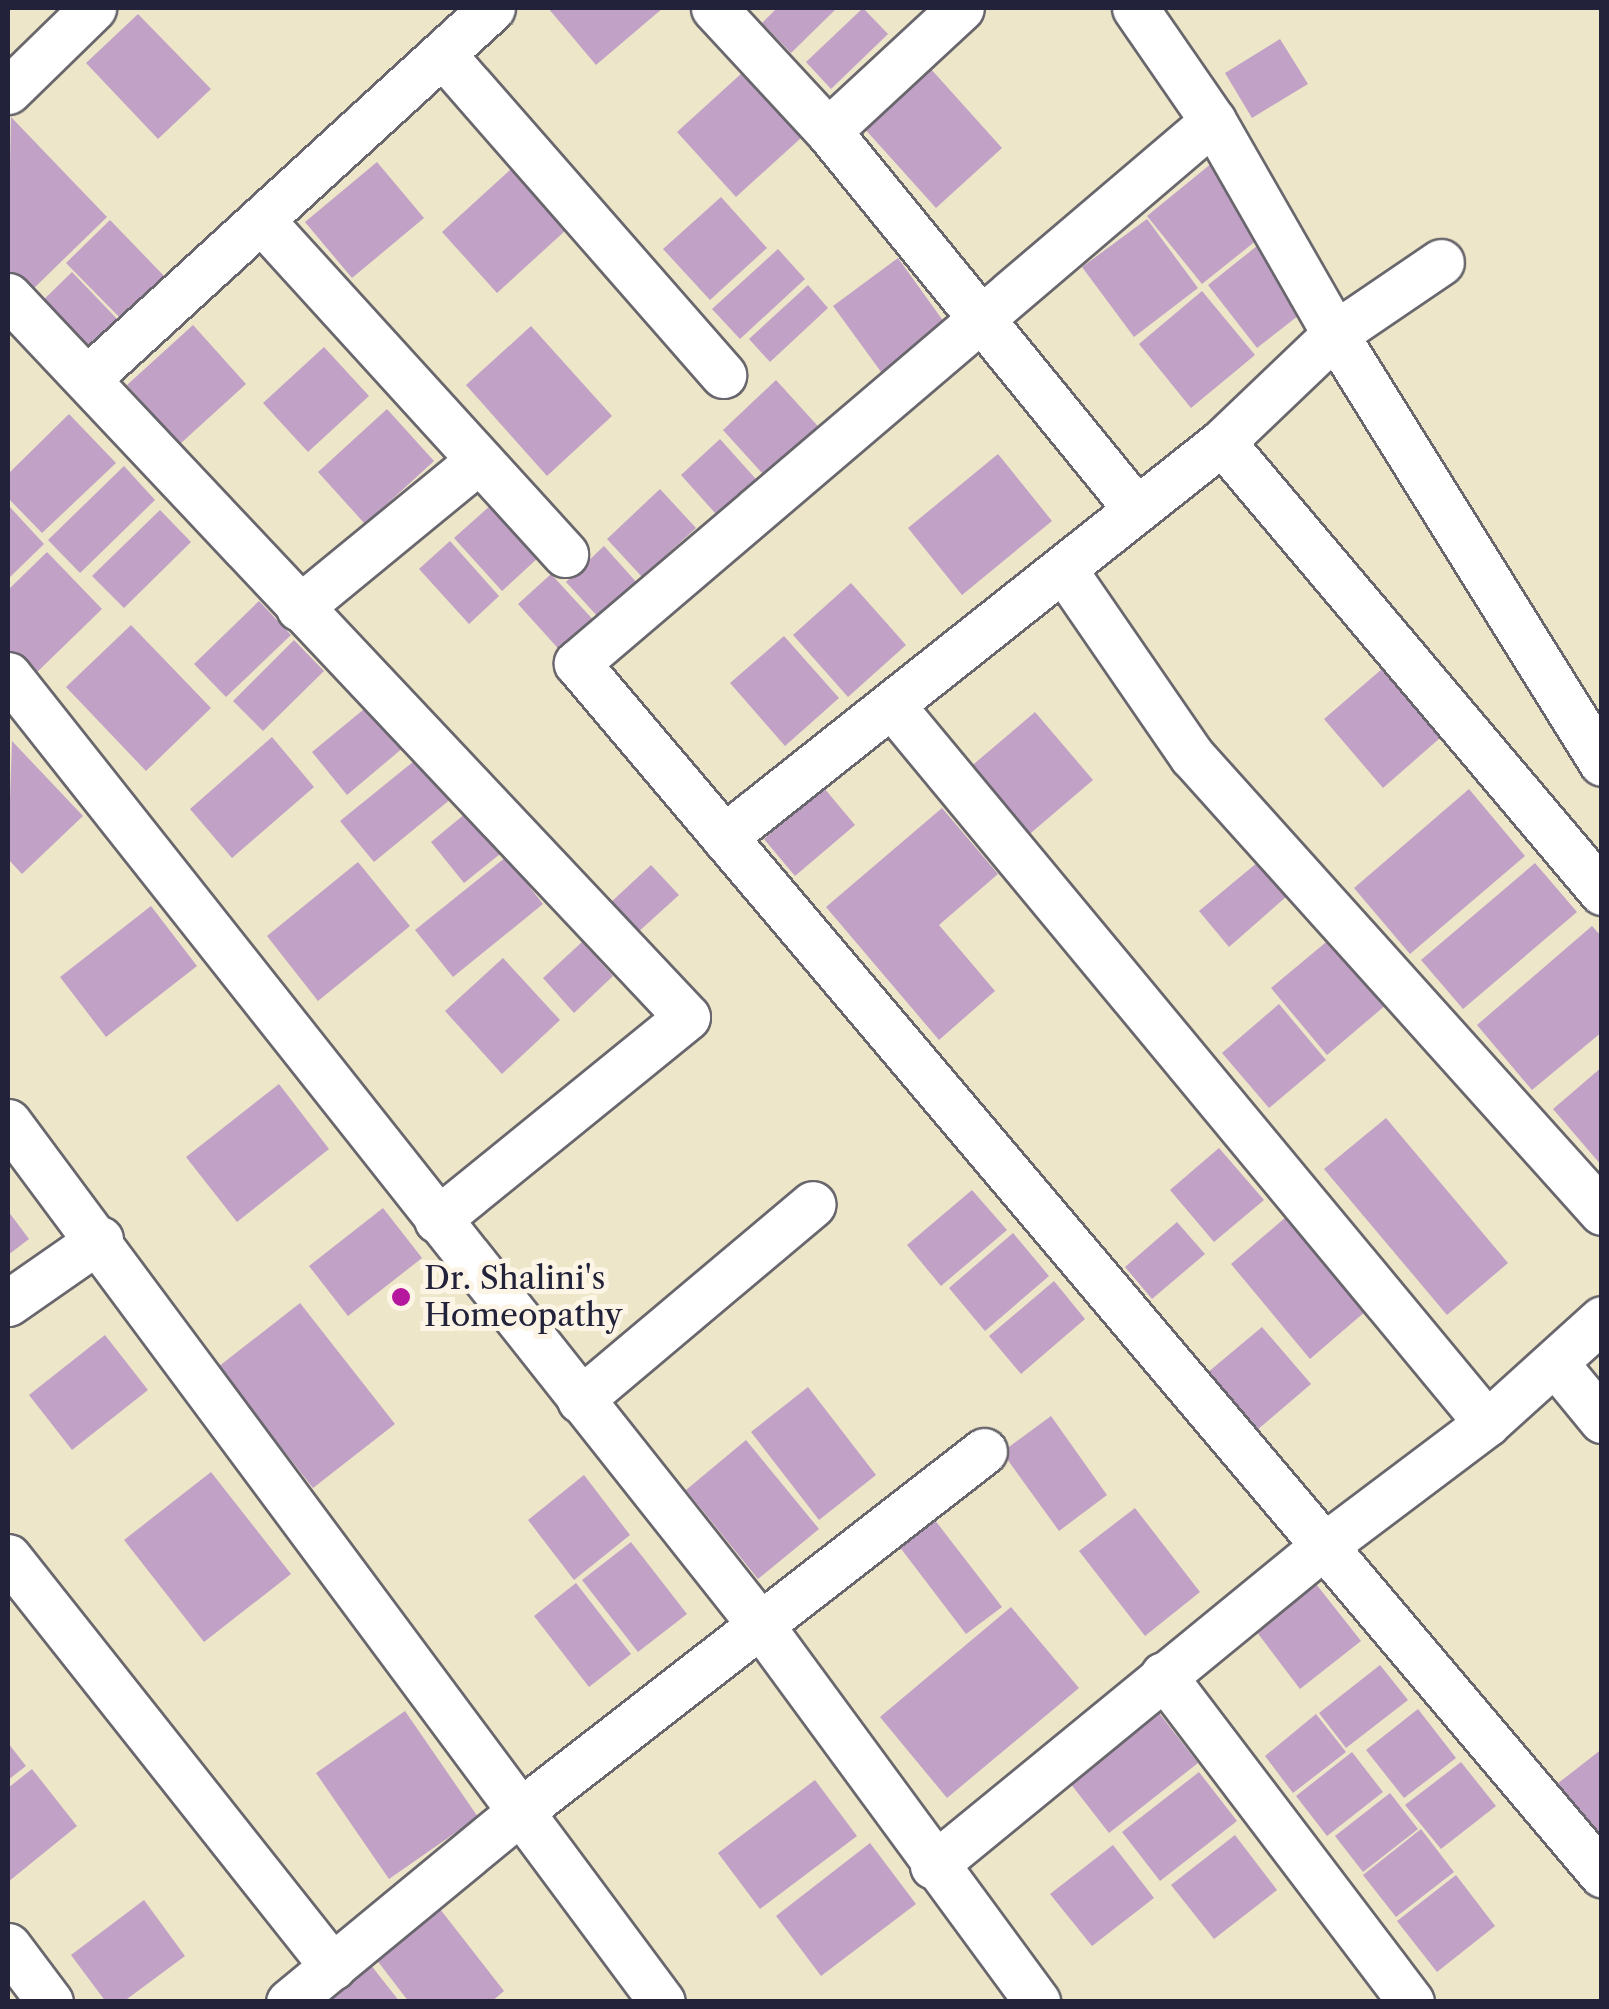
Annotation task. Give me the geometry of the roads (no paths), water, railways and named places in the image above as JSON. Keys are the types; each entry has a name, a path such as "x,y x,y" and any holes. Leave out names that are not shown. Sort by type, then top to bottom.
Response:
{"street":[{"path":"87,380 264,222 492,8"},
{"path":"714,8 828,130 1135,508"},
{"path":"828,130 960,8"},
{"path":"1135,8 1213,122 1335,334 1602,763"},
{"path":"8,90 68,16"},
{"path":"444,56 723,375"},
{"path":"1213,122 577,664 1320,1549 1602,1874"},
{"path":"264,222 565,554"},
{"path":"724,837 894,708 1135,508 1222,442 1335,334 1441,262"},
{"path":"8,296 687,1017 437,1220"},
{"path":"1222,442 1602,892"},
{"path":"298,608 479,460"},
{"path":"1064,570 1192,756 1602,1212"},
{"path":"8,675 762,1626 933,1866 1037,2002"},
{"path":"894,708 1486,1423"},
{"path":"8,1122 100,1239 518,1813 662,2002"},
{"path":"580,1400 812,1204"},
{"path":"8,1304 100,1239"},
{"path":"933,1866 1320,1549 1486,1423 1602,1319"},
{"path":"1555,1363 1602,1420"},
{"path":"289,2002 518,1813 984,1450"},
{"path":"8,1557 334,1967"},
{"path":"1163,1675 1411,2002"},
{"path":"8,1946 50,2002"}],"place":[{"name":"Dr. Shalini's Homeopathy","path":"401,1297"}]}
